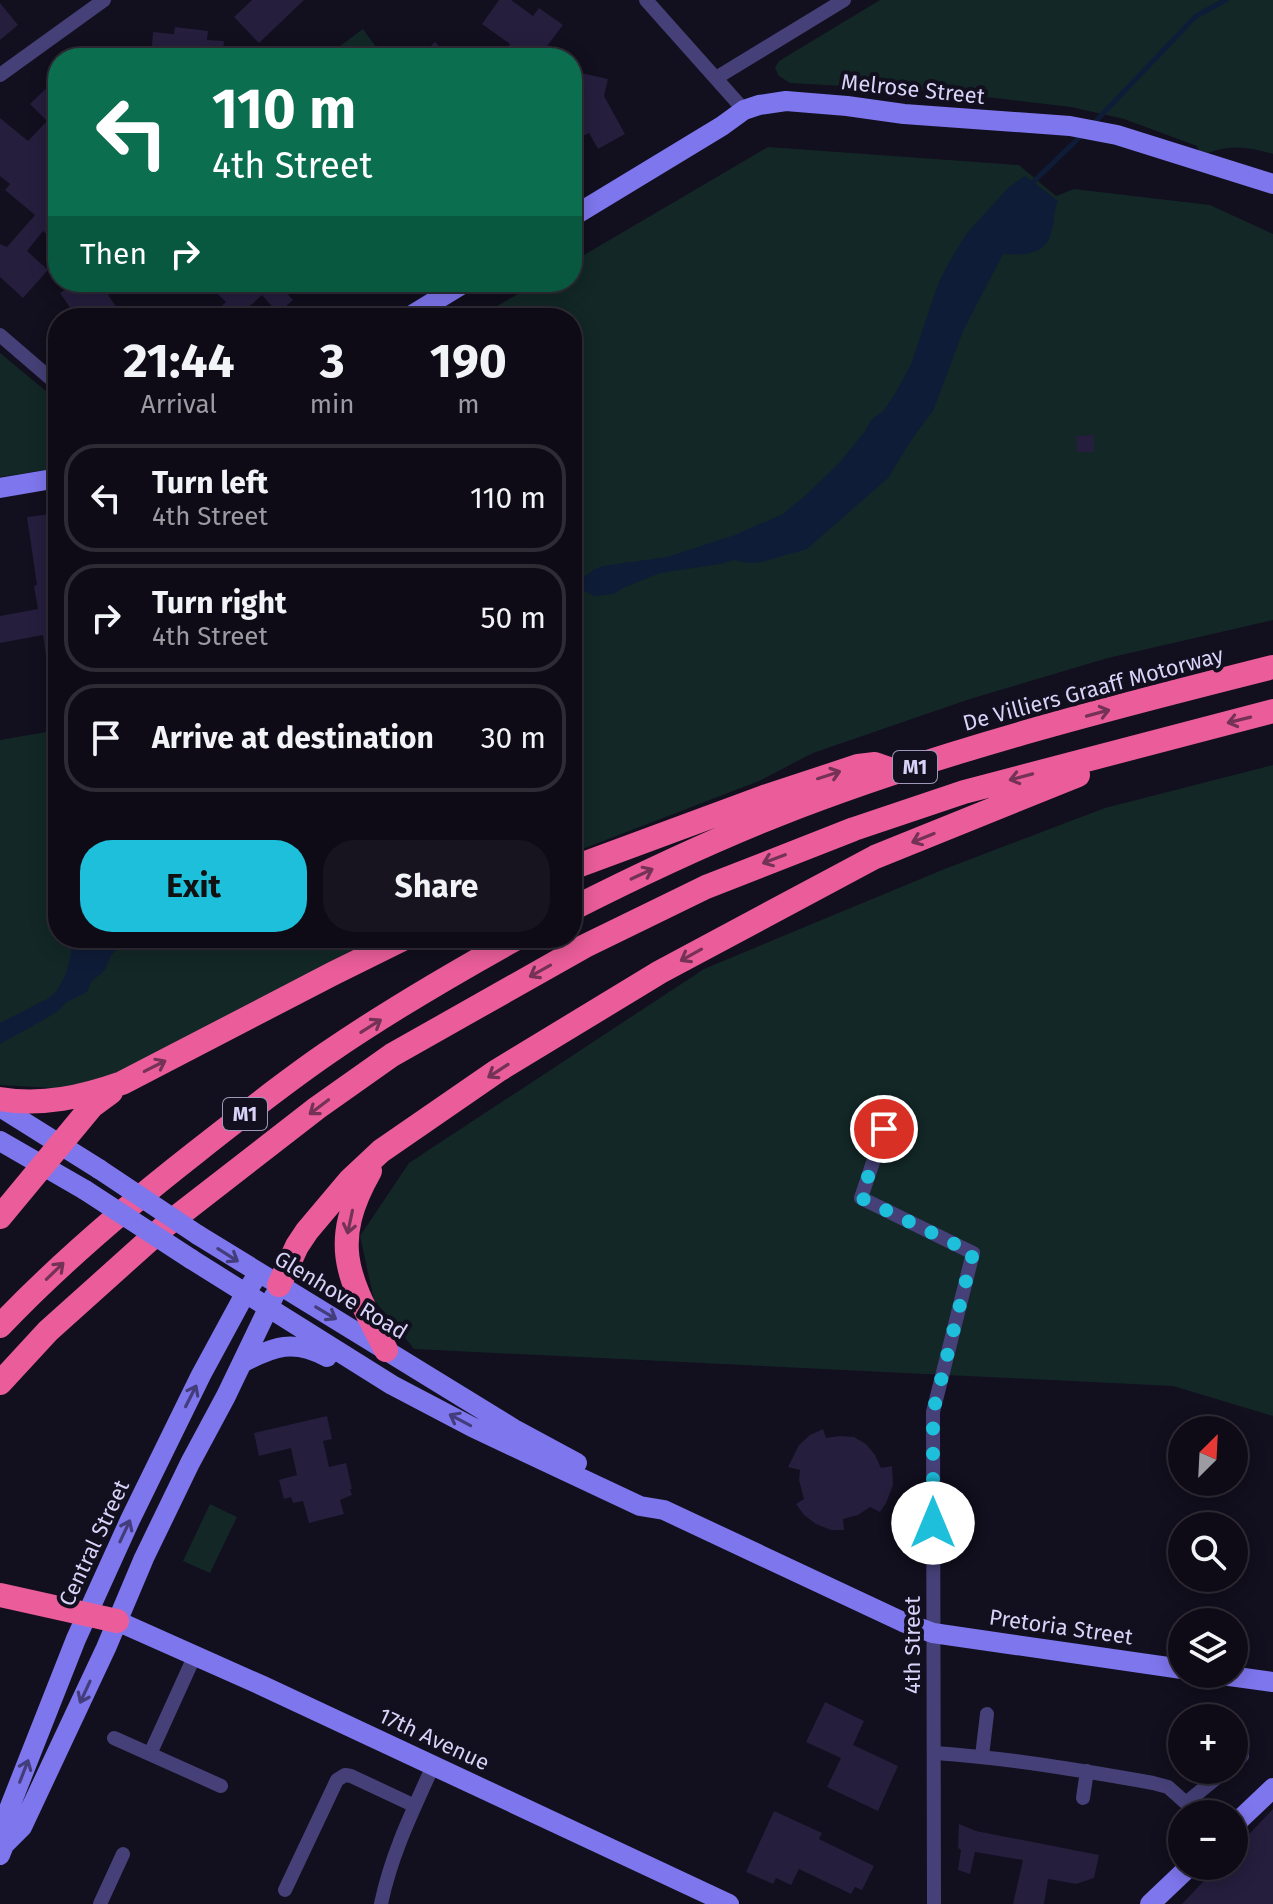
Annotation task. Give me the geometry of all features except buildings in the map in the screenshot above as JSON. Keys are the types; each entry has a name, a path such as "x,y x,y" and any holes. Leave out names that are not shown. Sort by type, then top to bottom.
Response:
{"highway":[{"name":"De Villiers Graaff Motorway","path":"582,904 687,853 778,815 899,772 1046,727 1273,667"},
{"name":"M1","path":"582,948 706,887 854,829 964,792 1273,711"},
{"path":"269,1279 350,1180 381,1151 497,1071 587,1015 745,925 875,857 1115,760 1205,729"},
{"path":"582,864 843,770 875,764 899,772"},
{"path":"0,1099 23,1103 65,1100 122,1083 385,948"},
{"name":"M1","path":"0,1326 62,1264 140,1196 271,1094 327,1053 499,948"},
{"name":"M1","path":"0,1383 48,1331 165,1226 317,1108 392,1055 581,948"},
{"path":"0,1217 92,1106 122,1083"},
{"path":"381,1151 350,1216 346,1246 352,1281 386,1350"},
{"path":"0,1595 117,1621"}],"main road":[{"name":"Melrose Street","path":"582,211 744,110 786,101 1074,127 1117,135 1273,184"},
{"path":"423,308 450,292"},
{"path":"0,488 48,480"},
{"name":"Glenhove Road","path":"0,1107 198,1235 514,1429 651,1498 664,1510"},
{"name":"Glenhove Road","path":"0,1141 85,1190 392,1385 507,1444 640,1506 664,1510 869,1607 933,1633"},
{"name":"Central Street","path":"269,1279 269,1307 144,1558 22,1827 2,1850 5,1819 87,1614 155,1466 246,1292 269,1279"},
{"path":"242,1363 275,1349 302,1346 346,1365 361,1366"},
{"name":"17th Avenue","path":"117,1621 729,1904"},
{"name":"Pretoria Street","path":"933,1633 1168,1667"},
{"path":"1248,1679 1273,1682"},
{"path":"1248,1812 1273,1788"},
{"path":"1150,1904 1175,1880"}],"street":[{"path":"0,75 104,0"},
{"path":"646,0 744,110"},
{"path":"716,78 844,0"},
{"path":"0,335 48,376"},
{"name":"4th Street","path":"884,1129 861,1198 973,1253 933,1412 934,1904"},
{"path":"150,1754 195,1655"},
{"path":"982,1756 987,1714"},
{"path":"114,1738 221,1786"},
{"path":"935,1753 982,1756 1087,1771 1168,1787 1186,1803 1209,1784"},
{"path":"381,1904 391,1866 433,1766"},
{"path":"1083,1798 1087,1771"},
{"path":"285,1890 337,1780 345,1775 351,1776 415,1806"},
{"path":"100,1904 123,1854"}],"green space":[{"path":"880,0 1273,0 1273,154 1240,148 1224,148 1208,153 1199,151 1197,146 1124,119 1071,107 935,91 790,83 779,76 775,68 779,61"},
{"path":"363,29 377,48 337,48"},
{"path":"768,147 1019,165 1056,196 1074,189 1210,205 1273,234 1273,620 1108,658 970,699 813,753 759,781 582,849 582,308 494,308 521,292 582,292 582,256"},
{"path":"0,353 48,393 48,470 0,477"},
{"path":"48,732 48,948 357,948 118,1072 71,1089 0,1085 0,740"},
{"path":"1273,765 1273,1416 1173,1386 414,1349 374,1300 360,1236 409,1163 704,969 942,870 1105,808"},
{"path":"210,1504 237,1517 210,1573 183,1561"}],"water":[{"path":"1025,176 1058,201 1048,241 1032,252 1003,254 963,331 933,411 888,478 807,549 761,562 734,560 660,573 614,594 594,596 582,590 582,578 595,569 667,557 735,535 783,514 807,494 840,462 895,394 911,364 938,284 948,264 967,233 1009,187"},
{"path":"71,948 119,948 112,954 104,971 91,982 87,992 0,1044 0,1023 56,992 66,974"}],"waterway":[{"path":"1093,124 1196,16 1226,0"},
{"path":"1030,185 1083,134"}],"route":[{"path":"884,1129 861,1198 973,1253 933,1412 933,1523"}]}
